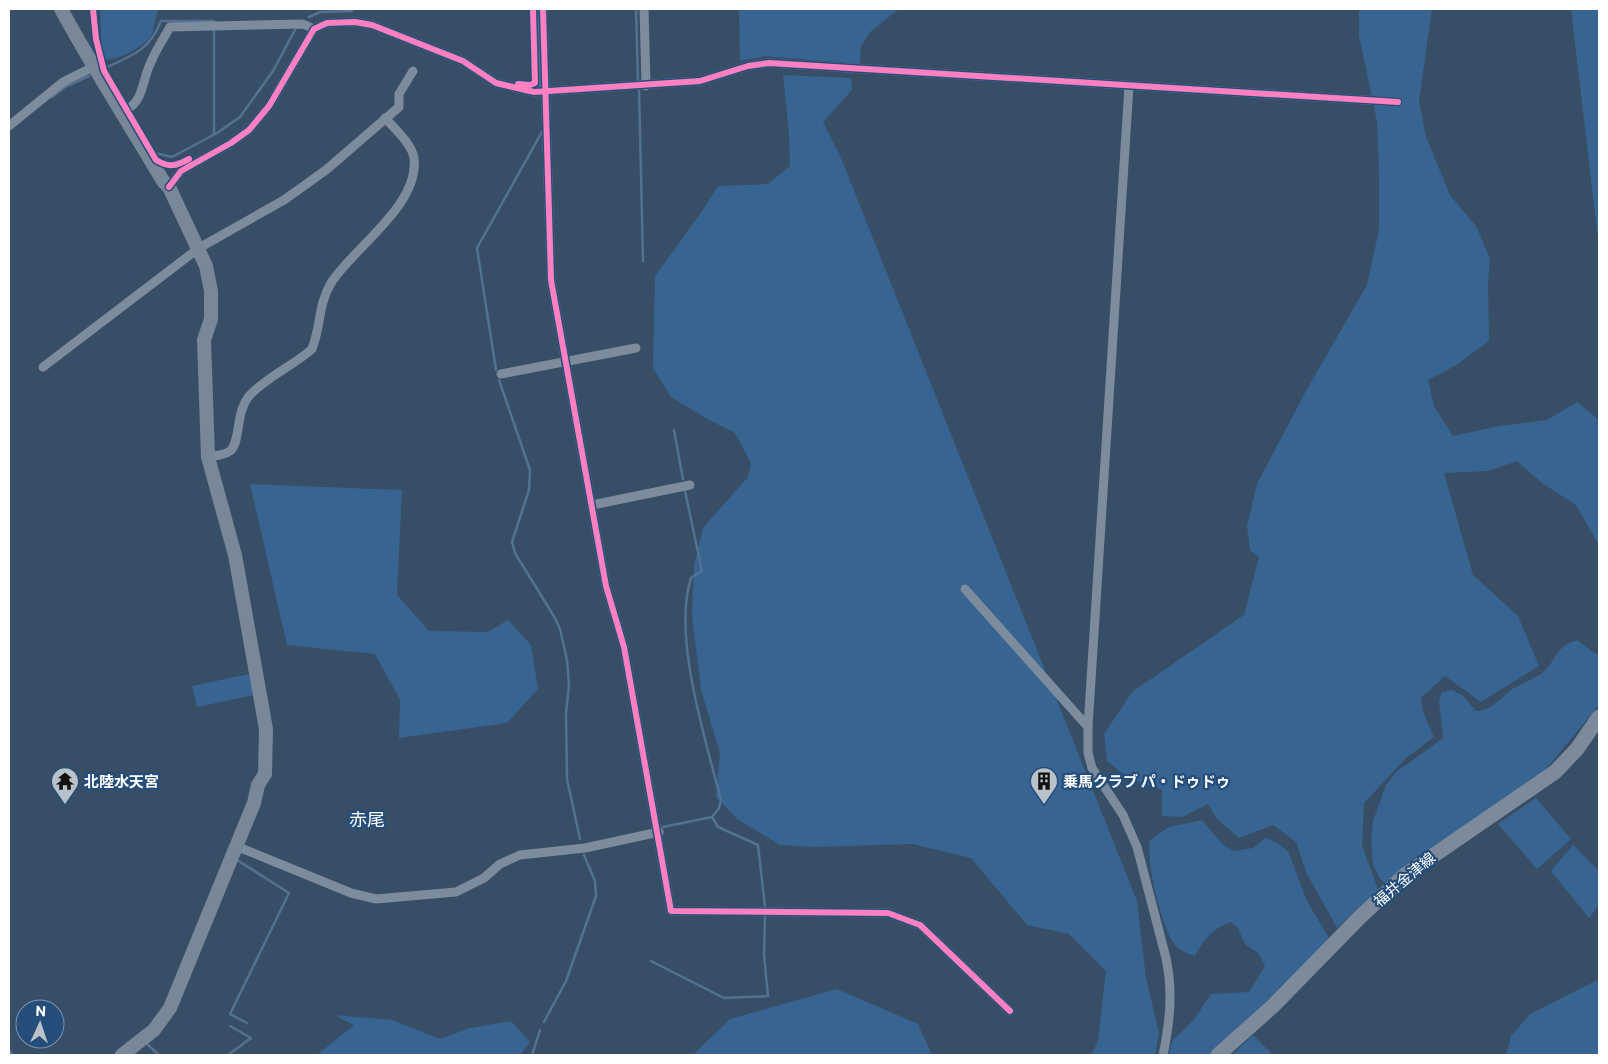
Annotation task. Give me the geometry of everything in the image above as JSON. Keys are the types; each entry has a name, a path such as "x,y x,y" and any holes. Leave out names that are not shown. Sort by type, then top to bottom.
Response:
{"main road":[{"name":"福井金津線","path":"1218,1055 1274,1006 1359,918 1405,875 1555,772 1577,749 1599,717"}],"street":[{"path":"61,9 93,67 122,112 162,181 169,187 206,266 211,291 211,319 204,340 208,457 235,555 266,729 265,774 258,785 254,803 170,1008 154,1030 122,1055"},
{"path":"544,9 551,280 610,606 624,647 659,832 671,911 888,913 920,925 1010,1011"},
{"path":"644,9 646,86"},
{"path":"169,187 181,170 231,143 249,130 269,106 314,29 327,23 355,22 372,25 463,61 496,83 534,92 700,81 748,66 769,63 1398,102"},
{"path":"122,112 137,101 141,95 150,64 170,27 303,24 314,29"},
{"path":"9,126 63,82 93,67"},
{"path":"43,367 199,248 284,200 327,169 399,107 399,94 413,71"},
{"path":"1129,86 1088,727 1088,753 1092,768 1123,816 1137,847 1170,973 1171,1020 1164,1055"},
{"path":"208,457 229,452 234,447 239,415 243,403 252,393 312,349 316,338 322,299 332,281 351,257 372,238 407,190 413,174 414,157 409,147 385,118"},
{"path":"501,374 565,360 636,348"},
{"path":"592,505 690,485"},
{"path":"965,588 1088,727"},
{"path":"236,846 351,893 376,899 456,892 484,878 500,864 520,855 585,848 659,832"}],"shaded area":[{"path":"100,9 159,9 151,36 146,41 132,51 117,58 104,59 102,53"},
{"path":"739,9 899,9 870,32 861,46 860,64 765,56 740,61"},
{"path":"1359,9 1432,9 1419,101 1426,137 1450,195 1476,226 1490,259 1488,282 1489,341 1455,366 1428,380 1434,406 1453,436 1499,426 1547,420 1577,402 1599,420 1599,545 1576,505 1542,483 1517,461 1488,471 1444,473 1473,575 1518,616 1539,666 1481,702 1445,676 1421,698 1423,712 1434,737 1406,758 1364,803 1362,845 1378,890 1337,928 1306,872 1296,842 1273,825 1239,838 1217,819 1208,804 1182,817 1162,816 1162,790 1128,778 1107,761 1104,734 1132,692 1244,615 1259,557 1250,550 1247,526 1257,484 1307,389 1367,285 1379,230 1379,173 1377,121 1359,36"},
{"path":"1571,9 1599,9 1599,248"},
{"path":"783,75 851,78 852,90 823,122 841,158 1137,901 1146,978 1159,1033 1155,1055 1091,1055 1098,1041 1106,971 1069,934 1027,925 971,858 912,844 814,847 780,845 737,819 716,797 720,753 701,690 692,615 694,566 703,528 748,477 751,463 735,433 671,397 653,368 655,276 718,186 768,184 790,166"},
{"path":"250,484 402,490 397,595 429,631 488,632 508,620 531,645 538,689 507,723 399,738 400,700 375,654 287,645"},
{"path":"1577,640 1596,654 1599,653 1599,705 1542,774 1476,820 1413,859 1385,883 1380,879 1373,864 1371,840 1373,821 1386,785 1396,772 1443,738 1439,701 1442,692 1452,690 1462,695 1476,711 1487,709 1514,688 1542,673 1564,646"},
{"path":"249,674 254,695 197,707 192,686"},
{"path":"1536,798 1571,839 1537,869 1498,824"},
{"path":"1202,820 1223,845 1234,851 1253,848 1265,838 1274,841 1288,851 1307,901 1330,940 1289,984 1212,1055 1168,1055 1173,1040 1193,1021 1211,994 1249,992 1265,966 1258,953 1245,944 1238,928 1231,922 1209,935 1195,956 1181,950 1171,939 1152,876 1149,850 1150,840 1169,827"},
{"path":"1573,845 1599,871 1599,905 1589,918 1551,871"},
{"path":"1599,979 1599,1055 1506,1055 1511,1036 1530,1014"},
{"path":"837,989 918,1024 932,1055 693,1055 730,1019"},
{"path":"334,1015 392,1020 440,1039 470,1028 511,1021 530,1042 520,1055 317,1055 354,1025"},
{"path":"1253,1035 1273,1055 1232,1055"}],"waterway":[{"path":"309,17 320,12 352,11 352,9"},
{"path":"537,9 540,87"},
{"path":"636,9 638,82"},
{"path":"107,67 133,55 146,45 157,31 161,21 214,21"},
{"path":"155,153 172,157 217,133 240,117 273,71 296,28"},
{"path":"214,30 214,135"},
{"path":"52,97 65,87 89,76"},
{"path":"639,88 643,261"},
{"path":"496,370 477,248 543,130"},
{"path":"499,380 530,470 529,490 512,542 515,553 555,618 560,629 567,660 569,685 566,713 567,779 580,839"},
{"path":"674,430 683,479"},
{"path":"685,491 702,571 691,578 686,602 688,658 693,689 721,800 719,808 712,817 718,827 758,845 765,907"},
{"path":"663,827 712,817"},
{"path":"544,1022 566,981 596,896 595,881 584,855"},
{"path":"237,860 289,893 230,1014 247,1023"},
{"path":"651,961 724,998 768,996 764,955 765,916"},
{"path":"228,1055 251,1038 230,1026"},
{"path":"532,1055 540,1030"},
{"path":"146,1043 159,1055"},
{"path":"9,1049 12,1055"}],"cycle path":[{"path":"93,9 96,39 104,71 156,160 172,165 189,159"},
{"path":"518,84 530,85 535,83 533,9"},
{"path":"543,9 551,280 606,586 624,647 671,911 888,913 920,925 1010,1011"},
{"path":"169,187 181,171 231,143 249,130 269,106 314,29 327,23 355,22 372,25 463,61 496,83 534,92 700,81 748,66 769,63 1398,102"}],"place":[{"name":"北陸水天宮","path":"65,805"},
{"name":"乗馬クラブ パ・ドゥドゥ","path":"1044,805"}],"district":[{"name":"赤尾","path":"367,819"}]}
